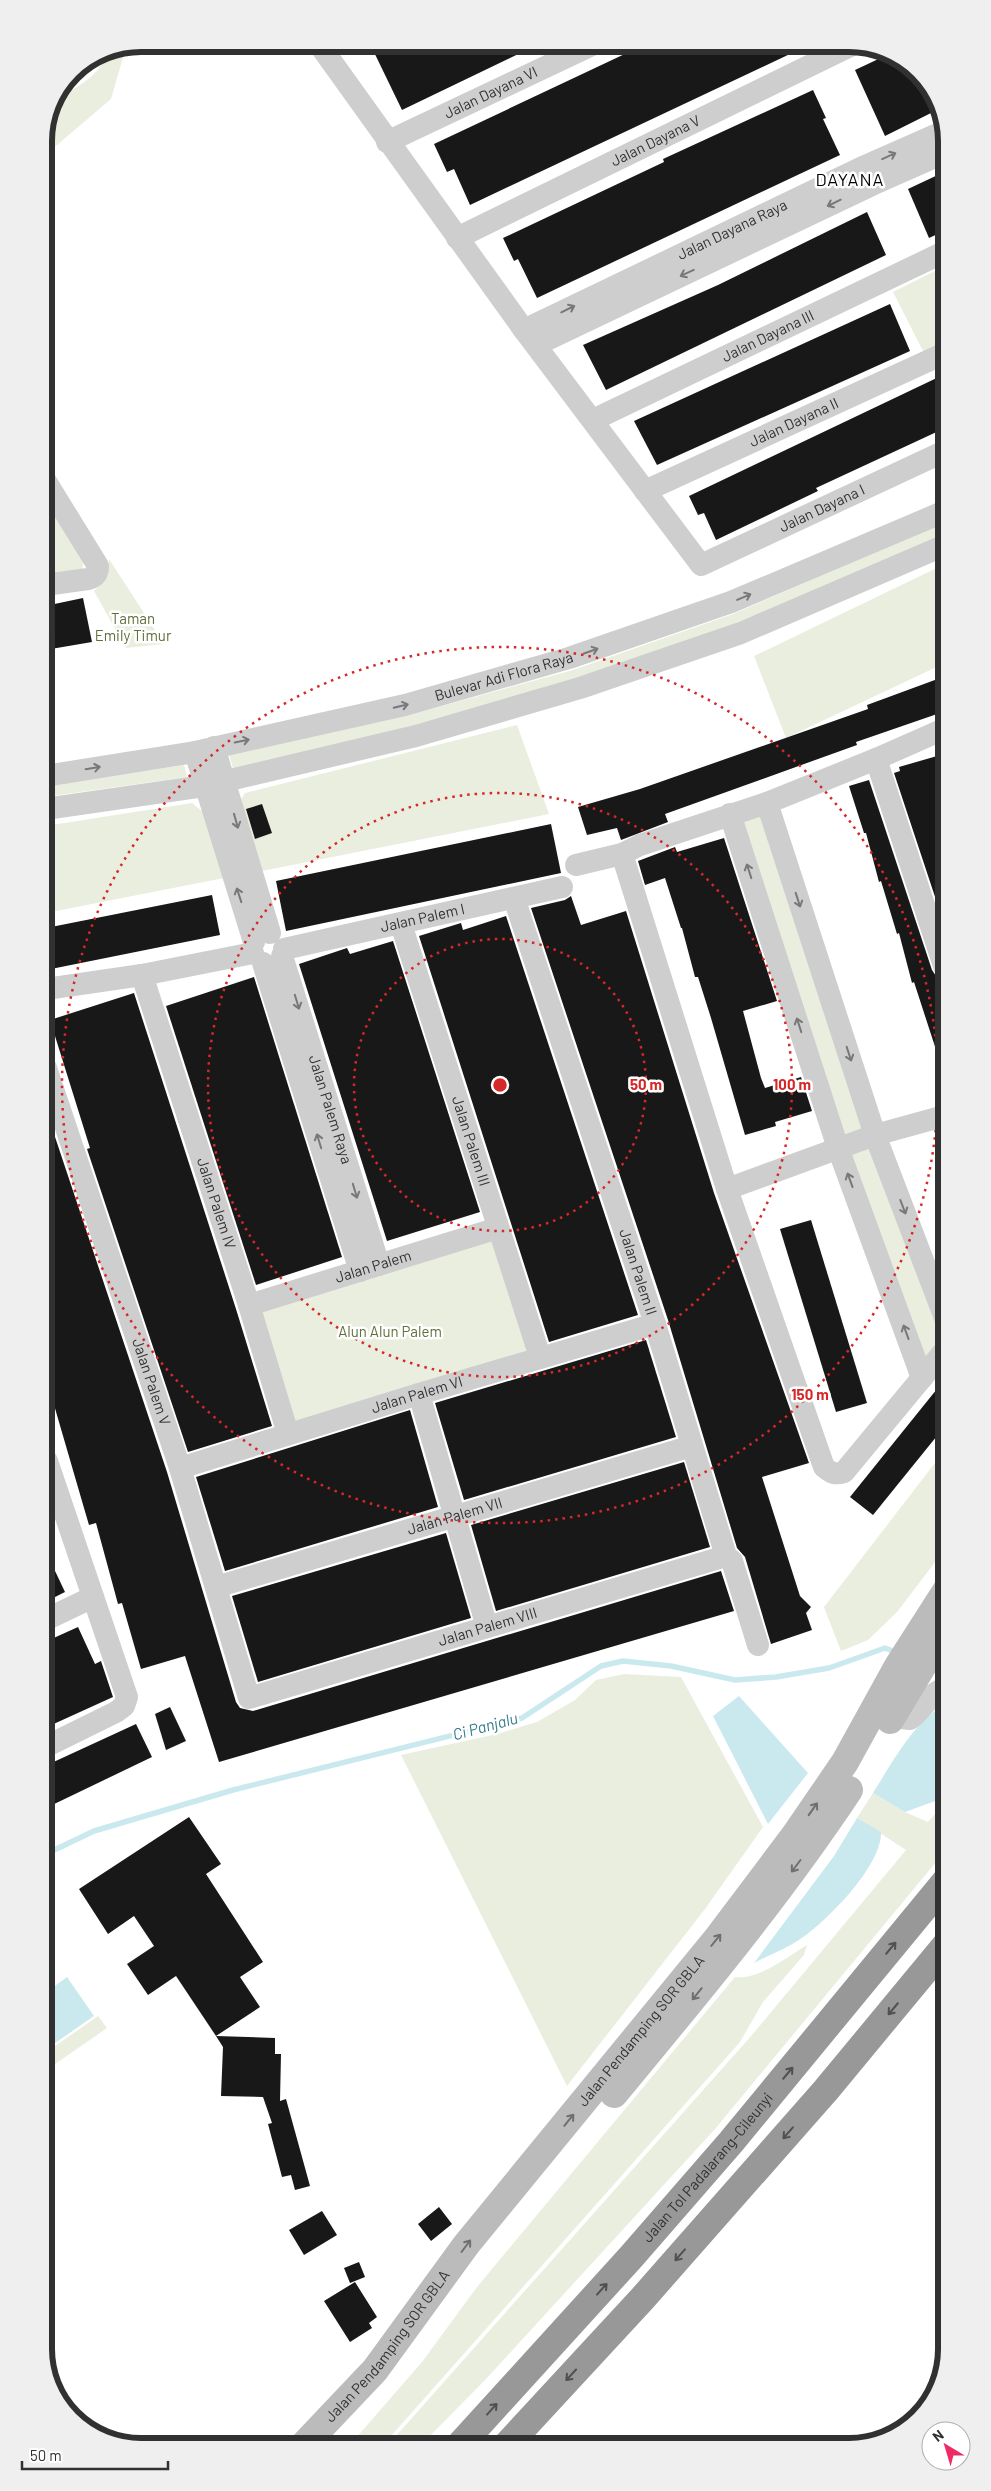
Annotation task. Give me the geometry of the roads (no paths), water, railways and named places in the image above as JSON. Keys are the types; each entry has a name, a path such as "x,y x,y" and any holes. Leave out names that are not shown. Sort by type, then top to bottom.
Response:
{"highway":[{"name":"Jalan Tol Padalarang–Cileunyi","path":"466,2438 631,2257 725,2149 938,1891"},
{"path":"513,2438 642,2299 826,2090 938,1955"}],"street":[{"path":"326,52 387,142 530,338 645,491"},
{"name":"Jalan Dayana VI","path":"387,142 576,53"},
{"name":"Jalan Dayana V","path":"457,238 836,53"},
{"name":"Jalan Dayana Raya","path":"530,338 857,171 938,134"},
{"name":"Jalan Dayana Raya","path":"530,338 938,156"},
{"name":"Jalan Dayana III","path":"593,420 938,255"},
{"name":"Jalan Dayana II","path":"645,491 938,356"},
{"name":"Jalan Dayana I","path":"645,491 701,565 938,454"},
{"path":"53,493 98,566 98,572 88,580 53,584"},
{"name":"Bulevar Adi Flora Raya","path":"53,775 204,749 405,705 569,658 731,602 938,514"},
{"path":"53,808 214,784 416,736 580,688 741,632 938,548"},
{"path":"576,865 622,854 640,845 730,814 767,804 876,759 938,731"},
{"name":"Jalan Palem Raya","path":"204,749 369,1268"},
{"path":"876,759 938,948"},
{"path":"767,804 875,1135 938,1300"},
{"path":"730,814 838,1148 922,1378"},
{"path":"622,854 727,1189 824,1467 831,1473 844,1472 938,1359"},
{"name":"Jalan Palem I","path":"53,988 142,975 401,924 562,887"},
{"name":"Jalan Palem II","path":"514,898 655,1324 726,1556 732,1561 758,1645"},
{"name":"Jalan Palem III","path":"401,924 540,1357"},
{"name":"Jalan Palem IV","path":"142,975 249,1305 288,1434"},
{"name":"Jalan Palem V","path":"53,1088 180,1468 250,1698"},
{"path":"727,1189 875,1135 938,1118"},
{"name":"Jalan Palem","path":"249,1305 498,1228"},
{"name":"Jalan Palem VI","path":"180,1468 540,1357 655,1324"},
{"path":"419,1394 487,1627"},
{"name":"Jalan Palem VII","path":"216,1587 692,1446"},
{"path":"52,1490 93,1597 127,1697 124,1706 116,1712 52,1744"},
{"name":"Jalan Palem VIII","path":"250,1698 726,1556"},
{"path":"52,1616 93,1597"},
{"name":"Jalan Pendamping SOR GBLA","path":"311,2438 375,2370 466,2245 719,1936 795,1835 906,1671 937,1619"},
{"name":"Jalan Pendamping SOR GBLA","path":"335,2438 427,2330 480,2257 735,1947 810,1847 860,1772 893,1714 906,1671"},
{"path":"893,1714 910,1719 925,1706 932,1696 938,1693"}],"water":[{"path":"739,1696 808,1773 768,1824 713,1716"},
{"path":"938,1709 938,1749 935,1766 938,1772 938,1800 905,1812 873,1793 913,1732"},
{"path":"857,1818 881,1832 879,1846 863,1876 837,1907 810,1932 794,1943 754,1963 834,1856"},
{"path":"67,1977 94,2016 52,2045 52,1988"}],"waterway":[{"name":"Ci Panjalu","path":"52,1851 94,1831 233,1790 522,1718 601,1666 623,1661 671,1666 735,1680 776,1677 829,1668 885,1648 898,1653"},
{"name":"Ci Panjalu","path":"933,1664 938,1666"}],"district":[{"name":"DAYANA","path":"850,180"}],"park label":[{"name":"Taman Emily Timur","path":"133,628"},
{"name":"Alun Alun Palem","path":"390,1332"}]}
